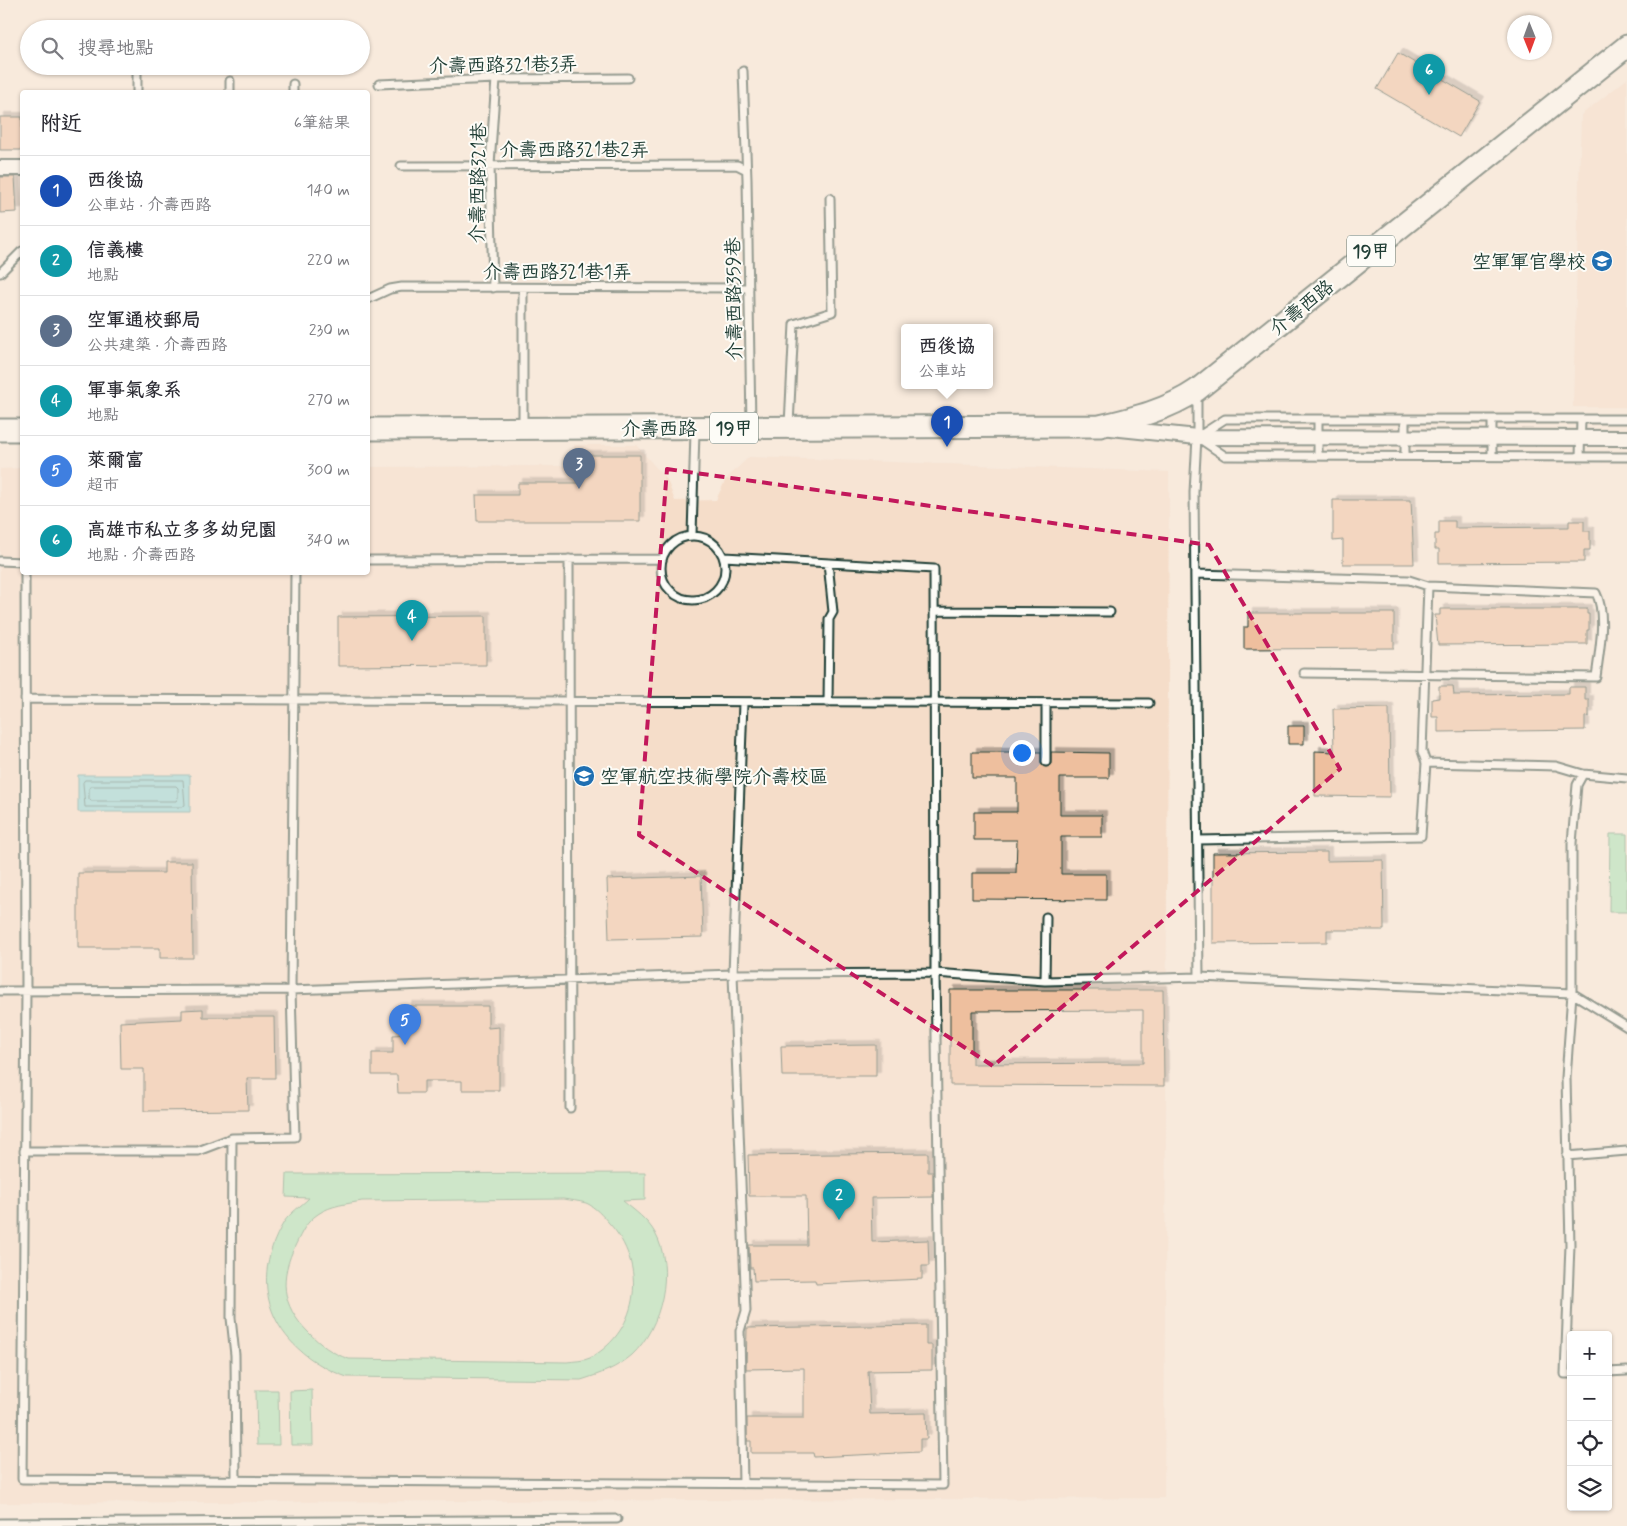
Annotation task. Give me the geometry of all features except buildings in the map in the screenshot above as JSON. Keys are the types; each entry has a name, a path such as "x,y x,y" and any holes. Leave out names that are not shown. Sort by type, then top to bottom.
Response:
{"main road":[{"name":"介壽西路","path":"370,429 1100,426 1147,414 1183,400 1197,390 1627,46"},
{"path":"0,430 20,430"}],"street":[{"path":"0,168 20,172"},
{"name":"介壽西路","path":"1100,426 1198,437 1627,438"}],"lane":[{"name":"介壽西路359巷","path":"742,71 752,428"},
{"path":"137,75 137,90"},
{"name":"介壽西路321巷3弄","path":"378,84 496,79 628,78"},
{"name":"介壽西路321巷","path":"493,288 490,165 496,79"},
{"path":"230,81 230,90"},
{"path":"293,84 293,90"},
{"name":"介壽西路321巷2弄","path":"401,166 737,165 745,170"},
{"path":"789,427 794,324 832,312 830,198"},
{"path":"0,273 20,253"},
{"name":"介壽西路321巷1弄","path":"370,297 390,289 402,287 749,288"},
{"path":"523,288 523,428"},
{"path":"1197,390 1198,437 1194,492 1199,977"},
{"path":"1198,437 1225,419 1627,419"},
{"path":"1318,419 1318,456"},
{"path":"1405,456 1406,419"},
{"path":"1492,419 1492,456"},
{"path":"1580,419 1580,457"},
{"path":"692,536 695,428"},
{"name":"介壽西路","path":"1198,437 1225,456 1627,457"},
{"path":"692,536 712,541 724,557 726,568 724,579 718,588 700,599 688,600 678,596 669,590 663,580 661,570 662,559 673,542 682,537 692,536"},
{"path":"25,575 26,991 22,1479 944,1485 935,973 934,569 724,557"},
{"path":"569,559 568,980 570,1108"},
{"path":"370,560 662,559"},
{"path":"0,561 20,562"},
{"path":"828,563 833,612 829,619 828,703"},
{"path":"1195,574 1409,580 1428,586 1596,593 1600,601 1601,633 1596,677 1304,673"},
{"path":"24,1151 198,1151 232,1138 296,1137 292,990 295,575"},
{"path":"1198,840 1421,836 1426,763 1422,751 1428,586"},
{"path":"934,611 1110,612"},
{"path":"25,699 1149,704"},
{"path":"743,703 733,974 746,1311 740,1331 743,1484"},
{"path":"1046,704 1046,762"},
{"path":"1426,763 1556,766 1583,774 1627,778"},
{"path":"1567,1374 1565,1374 1570,1245 1566,1078 1572,993 1572,843 1577,786 1583,774"},
{"path":"1045,981 1046,917"},
{"path":"0,991 292,990 733,974 935,973 1045,981 1199,977 1572,993 1627,1027"},
{"path":"232,1138 231,1318 235,1356 236,1480"},
{"path":"1567,1156 1627,1151"},
{"path":"1612,1372 1627,1371"},
{"path":"0,1523 564,1522 618,1519"}],"highlighted area":[{"path":"667,469 1209,545 1340,769 993,1066 639,835"}],"shaded area":[{"name":"空軍軍官學校","path":"1627,79 1627,407 1573,407 1581,115"},
{"name":"空軍航空技術學院介壽校區","path":"574,445 636,445 667,480 675,501 716,500 726,479 749,457 1169,472 1164,1498 0,1503 0,469 20,468 20,575 370,575 370,467 573,466"}],"green space":[{"path":"1610,834 1627,834 1627,912 1609,912"},
{"path":"645,1173 645,1200 623,1201 648,1224 655,1233 661,1247 664,1263 664,1280 658,1314 651,1329 632,1355 608,1370 581,1380 347,1377 323,1366 302,1352 286,1335 274,1316 268,1295 267,1272 272,1247 284,1222 309,1198 286,1197 287,1174","holes":["563,1199 589,1204 607,1220 621,1239 629,1257 633,1276 633,1295 628,1314 620,1331 607,1346 588,1359 567,1362 349,1359 322,1345 299,1322 292,1312 288,1301 285,1280 291,1256 307,1224 318,1214 328,1209 362,1201"]},
{"path":"256,1390 278,1390 279,1445 257,1445"},
{"path":"312,1390 313,1445 291,1445 290,1391"}],"water":[{"path":"78,775 190,775 190,812 78,812"}],"place":[{"name":"高雄市私立多多幼兒園","path":"1429,95"},
{"name":"空軍軍官學校","path":"1602,261"},
{"name":"西後協","path":"947,447"},
{"name":"空軍通校郵局","path":"579,489"},
{"name":"軍事氣象系","path":"412,641"},
{"name":"空軍航空技術學院介壽校區","path":"584,776"},
{"name":"萊爾富","path":"405,1045"},
{"name":"信義樓","path":"839,1220"}]}
